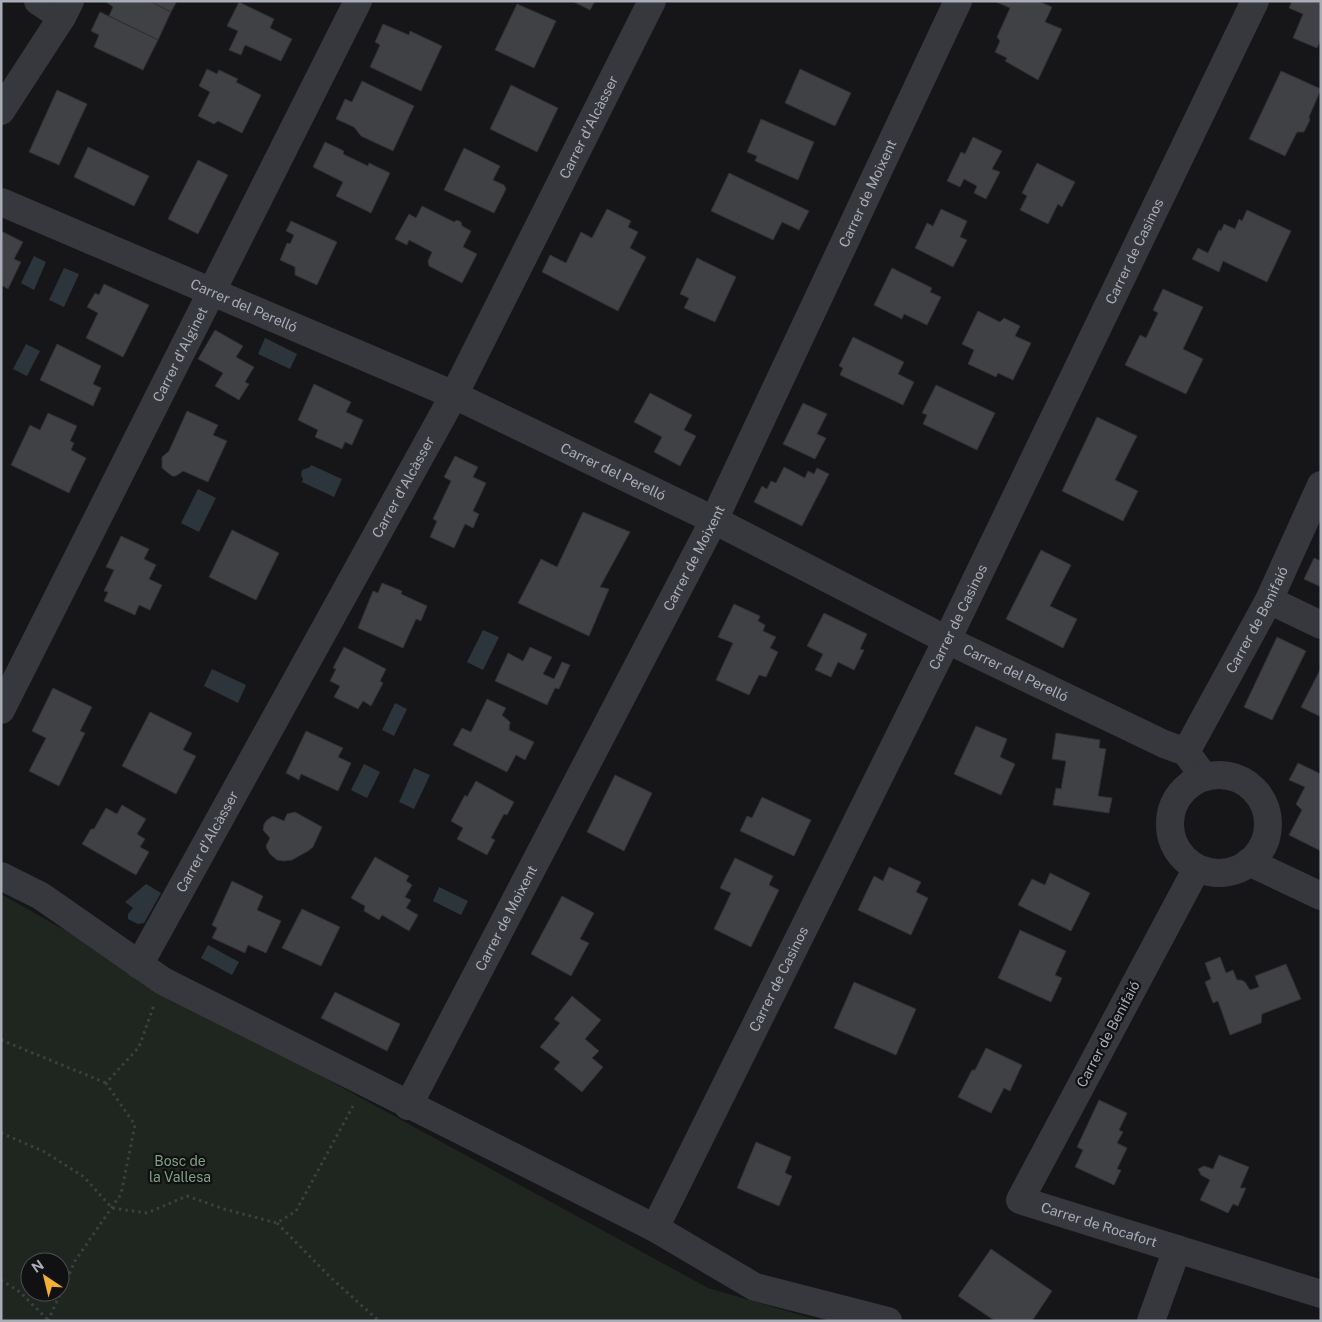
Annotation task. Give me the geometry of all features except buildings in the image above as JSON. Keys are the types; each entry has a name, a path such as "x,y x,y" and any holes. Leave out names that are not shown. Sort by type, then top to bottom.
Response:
{"street":[{"path":"1,111 66,9 38,1"},
{"name":"Carrer d'Alginet","path":"1,710 358,1"},
{"name":"Carrer d'Alcàsser","path":"139,965 454,395 652,1"},
{"name":"Carrer de Moixent","path":"408,1106 714,520 958,1"},
{"name":"Carrer de Casinos","path":"655,1228 947,640 1255,1"},
{"name":"Carrer del Perelló","path":"1,202 454,395 714,520 947,640 1164,744 1186,752"},
{"name":"Carrer de Benifaió","path":"1186,752 1270,600 1321,484"},
{"path":"1270,600 1321,625"},
{"path":"1186,752 1204,777"},
{"path":"1221,775 1238,778 1252,787 1262,800 1268,817 1267,834 1261,850 1249,862 1237,869 1224,873 1210,872 1197,868 1184,858 1174,844 1170,828 1171,812 1178,797 1189,784 1204,777 1221,775"},
{"path":"1249,862 1321,896"},
{"name":"Carrer de Benifaió","path":"1020,1200 1197,868"},
{"path":"1,876 41,896 163,981 408,1106 655,1228 755,1287 888,1321"},
{"name":"Carrer de Rocafort","path":"1020,1200 1321,1294"},
{"path":"1151,1321 1177,1249"}],"path":[{"path":"106,1083 139,1047 163,981"},
{"path":"1,1040 106,1083 136,1125 122,1194 75,1261 49,1320 20,1292 1,1280"},
{"path":"277,1223 296,1211 364,1083"},
{"path":"1,1133 45,1152 84,1177 112,1208 146,1214 187,1196 224,1209 277,1223 330,1277 379,1321"}],"green space":[{"name":"Bosc de la Vallesa","path":"1,894 332,1082 708,1288 821,1321 1,1321"}],"shaded area":[{"path":"34,256 46,262 34,290 21,283"},
{"path":"64,268 79,274 64,307 49,300"},
{"path":"265,338 297,354 290,369 258,354"},
{"path":"26,344 40,351 27,376 13,369"},
{"path":"311,465 342,479 334,497 302,482 302,470"},
{"path":"198,489 216,498 199,532 181,523"},
{"path":"483,630 499,637 483,670 467,662"},
{"path":"212,669 246,685 238,703 204,686"},
{"path":"395,703 407,709 394,736 382,730"},
{"path":"364,764 380,772 367,798 351,790"},
{"path":"414,768 430,775 414,809 399,802"},
{"path":"146,884 161,893 144,923 138,924 128,919 128,914 133,908 125,902"},
{"path":"439,887 468,901 461,915 433,901"},
{"path":"208,945 239,962 232,975 201,958"}]}
